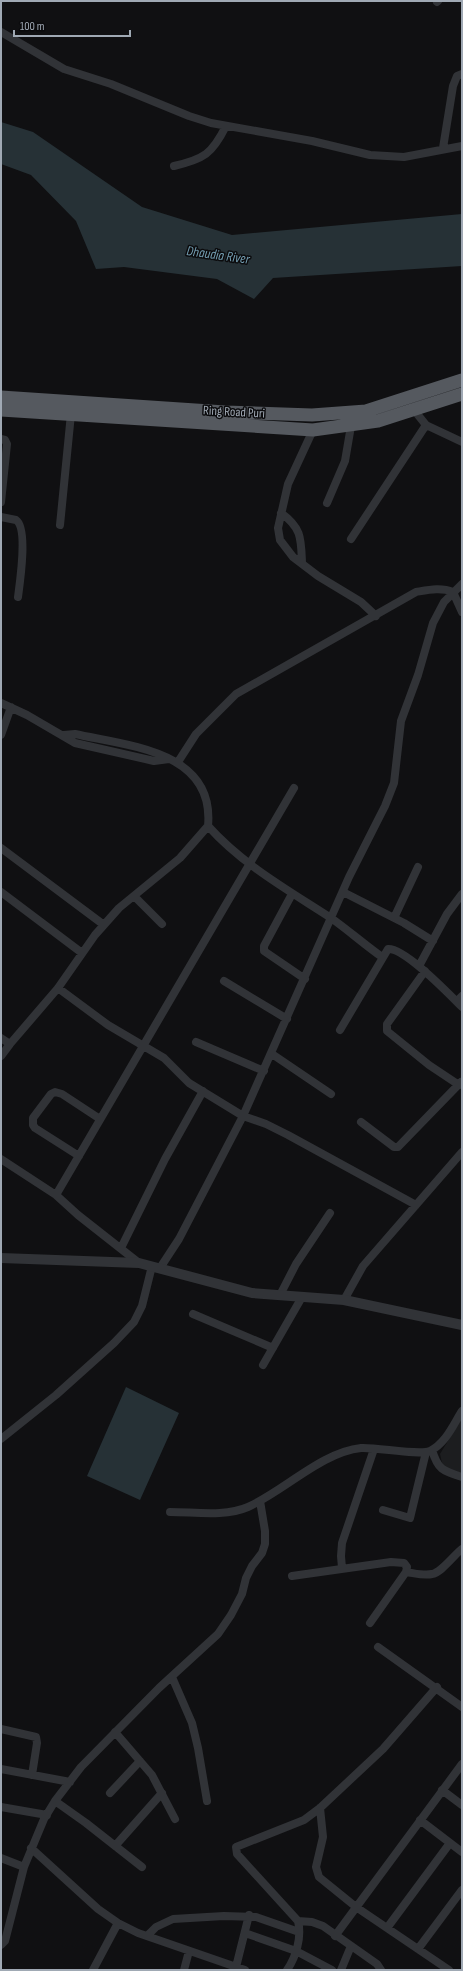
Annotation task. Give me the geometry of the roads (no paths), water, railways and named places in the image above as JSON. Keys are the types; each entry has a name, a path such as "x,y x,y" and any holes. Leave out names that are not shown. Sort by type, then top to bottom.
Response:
{"highway":[{"name":"Ring Road Puri","path":"1,397 225,412 312,415 366,410 462,380"},
{"name":"Ring Road Puri","path":"1,410 313,430 351,426 378,421 462,394"}],"street":[{"path":"1,32 64,69 111,84 190,116 226,126 312,141 370,155 404,157 443,148 462,146"},
{"path":"443,148 453,86 457,76 462,74"},
{"path":"174,166 196,161 208,154 217,145 226,126"},
{"path":"414,410 426,425 462,442"},
{"path":"60,525 71,414"},
{"path":"351,539 426,425"},
{"path":"327,503 345,461 351,426"},
{"path":"313,430 291,476 278,528 280,540 293,557 318,576 361,602 376,616"},
{"path":"1,439 5,440 7,444 1,502"},
{"path":"281,513 291,520 298,531 301,539 302,563"},
{"path":"1,517 16,520 21,526 23,548 18,597"},
{"path":"1,1440 56,1395 114,1343 134,1322 142,1306 156,1267 179,1239 243,1116 272,1054 343,892 385,806 394,783 401,721 404,709 418,675 433,623 439,610 453,592 462,584"},
{"path":"178,762 196,734 236,694 416,592 447,589 453,592 462,612"},
{"path":"1,703 64,735 75,743 154,761 169,758 178,762 200,785 209,813 208,826 180,858 134,896 104,925 82,953 58,988 1,1056"},
{"path":"1,735 11,707"},
{"path":"56,1195 294,788"},
{"path":"208,826 233,852 292,894 331,919 382,957"},
{"path":"1,848 104,925"},
{"path":"394,918 418,867"},
{"path":"1,892 82,953"},
{"path":"343,892 394,918 433,941"},
{"path":"292,894 264,946 264,951 305,979"},
{"path":"361,1122 394,1147 398,1147 460,1083 429,1065 387,1031 387,1024 422,968 433,941 447,914 462,894"},
{"path":"134,896 162,924"},
{"path":"340,1030 382,957 388,949 391,948 422,968 460,1001"},
{"path":"224,981 287,1019"},
{"path":"58,988 108,1025 164,1058 189,1083 243,1116 266,1124 288,1135 416,1205"},
{"path":"1,1038 10,1044"},
{"path":"196,1042 264,1071"},
{"path":"272,1054 331,1094"},
{"path":"121,1248 165,1159 203,1091"},
{"path":"79,1156 35,1128 33,1125 33,1118 51,1094 55,1092 62,1094 100,1119"},
{"path":"344,1300 363,1266 462,1152"},
{"path":"1,1159 56,1195 78,1215 139,1263"},
{"path":"280,1295 296,1264 330,1213"},
{"path":"1,1258 139,1263 252,1293 344,1300 462,1326"},
{"path":"263,1365 302,1296"},
{"path":"193,1314 273,1348"},
{"path":"383,1510 410,1518 429,1451 444,1440 462,1411"},
{"path":"170,1512 237,1510 260,1501 337,1454 361,1448 429,1451"},
{"path":"342,1568 342,1543 374,1449"},
{"path":"429,1451 436,1464 446,1472 462,1477"},
{"path":"1,1945 5,1941 24,1866 46,1815 54,1801 81,1767 114,1732 218,1634 231,1615 242,1594 249,1572 262,1553 265,1544 265,1531 260,1501"},
{"path":"406,1572 436,1573 452,1556 462,1549"},
{"path":"292,1576 342,1568 398,1562 404,1563 407,1567 406,1572 370,1623"},
{"path":"378,1647 437,1687 462,1707"},
{"path":"172,1677 192,1724 200,1754 207,1801"},
{"path":"287,1970 296,1951 299,1932 298,1921 235,1850 240,1845 304,1820 320,1808 383,1749 437,1687"},
{"path":"1,1729 36,1737 37,1743 32,1775"},
{"path":"114,1732 152,1775 174,1819"},
{"path":"110,1793 140,1761"},
{"path":"336,1936 462,1764"},
{"path":"1,1769 70,1782"},
{"path":"442,1790 462,1805"},
{"path":"115,1846 162,1793"},
{"path":"54,1801 142,1867"},
{"path":"1,1807 46,1815"},
{"path":"320,1808 323,1837 317,1873 319,1877 356,1907 449,1970"},
{"path":"420,1820 462,1852"},
{"path":"387,1928 450,1843"},
{"path":"31,1848 98,1909 118,1923 147,1936 245,1970"},
{"path":"1,1858 24,1866"},
{"path":"418,1949 462,1890"},
{"path":"147,1936 156,1927 173,1919 249,1915 299,1932"},
{"path":"236,1967 249,1915"},
{"path":"298,1921 317,1923 377,1964 381,1970"},
{"path":"93,1970 118,1923"},
{"path":"245,1933 296,1951 332,1970"},
{"path":"341,1970 351,1946"},
{"path":"184,1970 189,1951"}],"water":[{"name":"Dhaudia River","path":"1,122 33,132 142,207 232,235 462,214 462,266 273,278 254,299 217,279 124,267 96,269 76,221 31,175 1,164"},
{"path":"126,1387 179,1413 140,1500 87,1476"}]}
